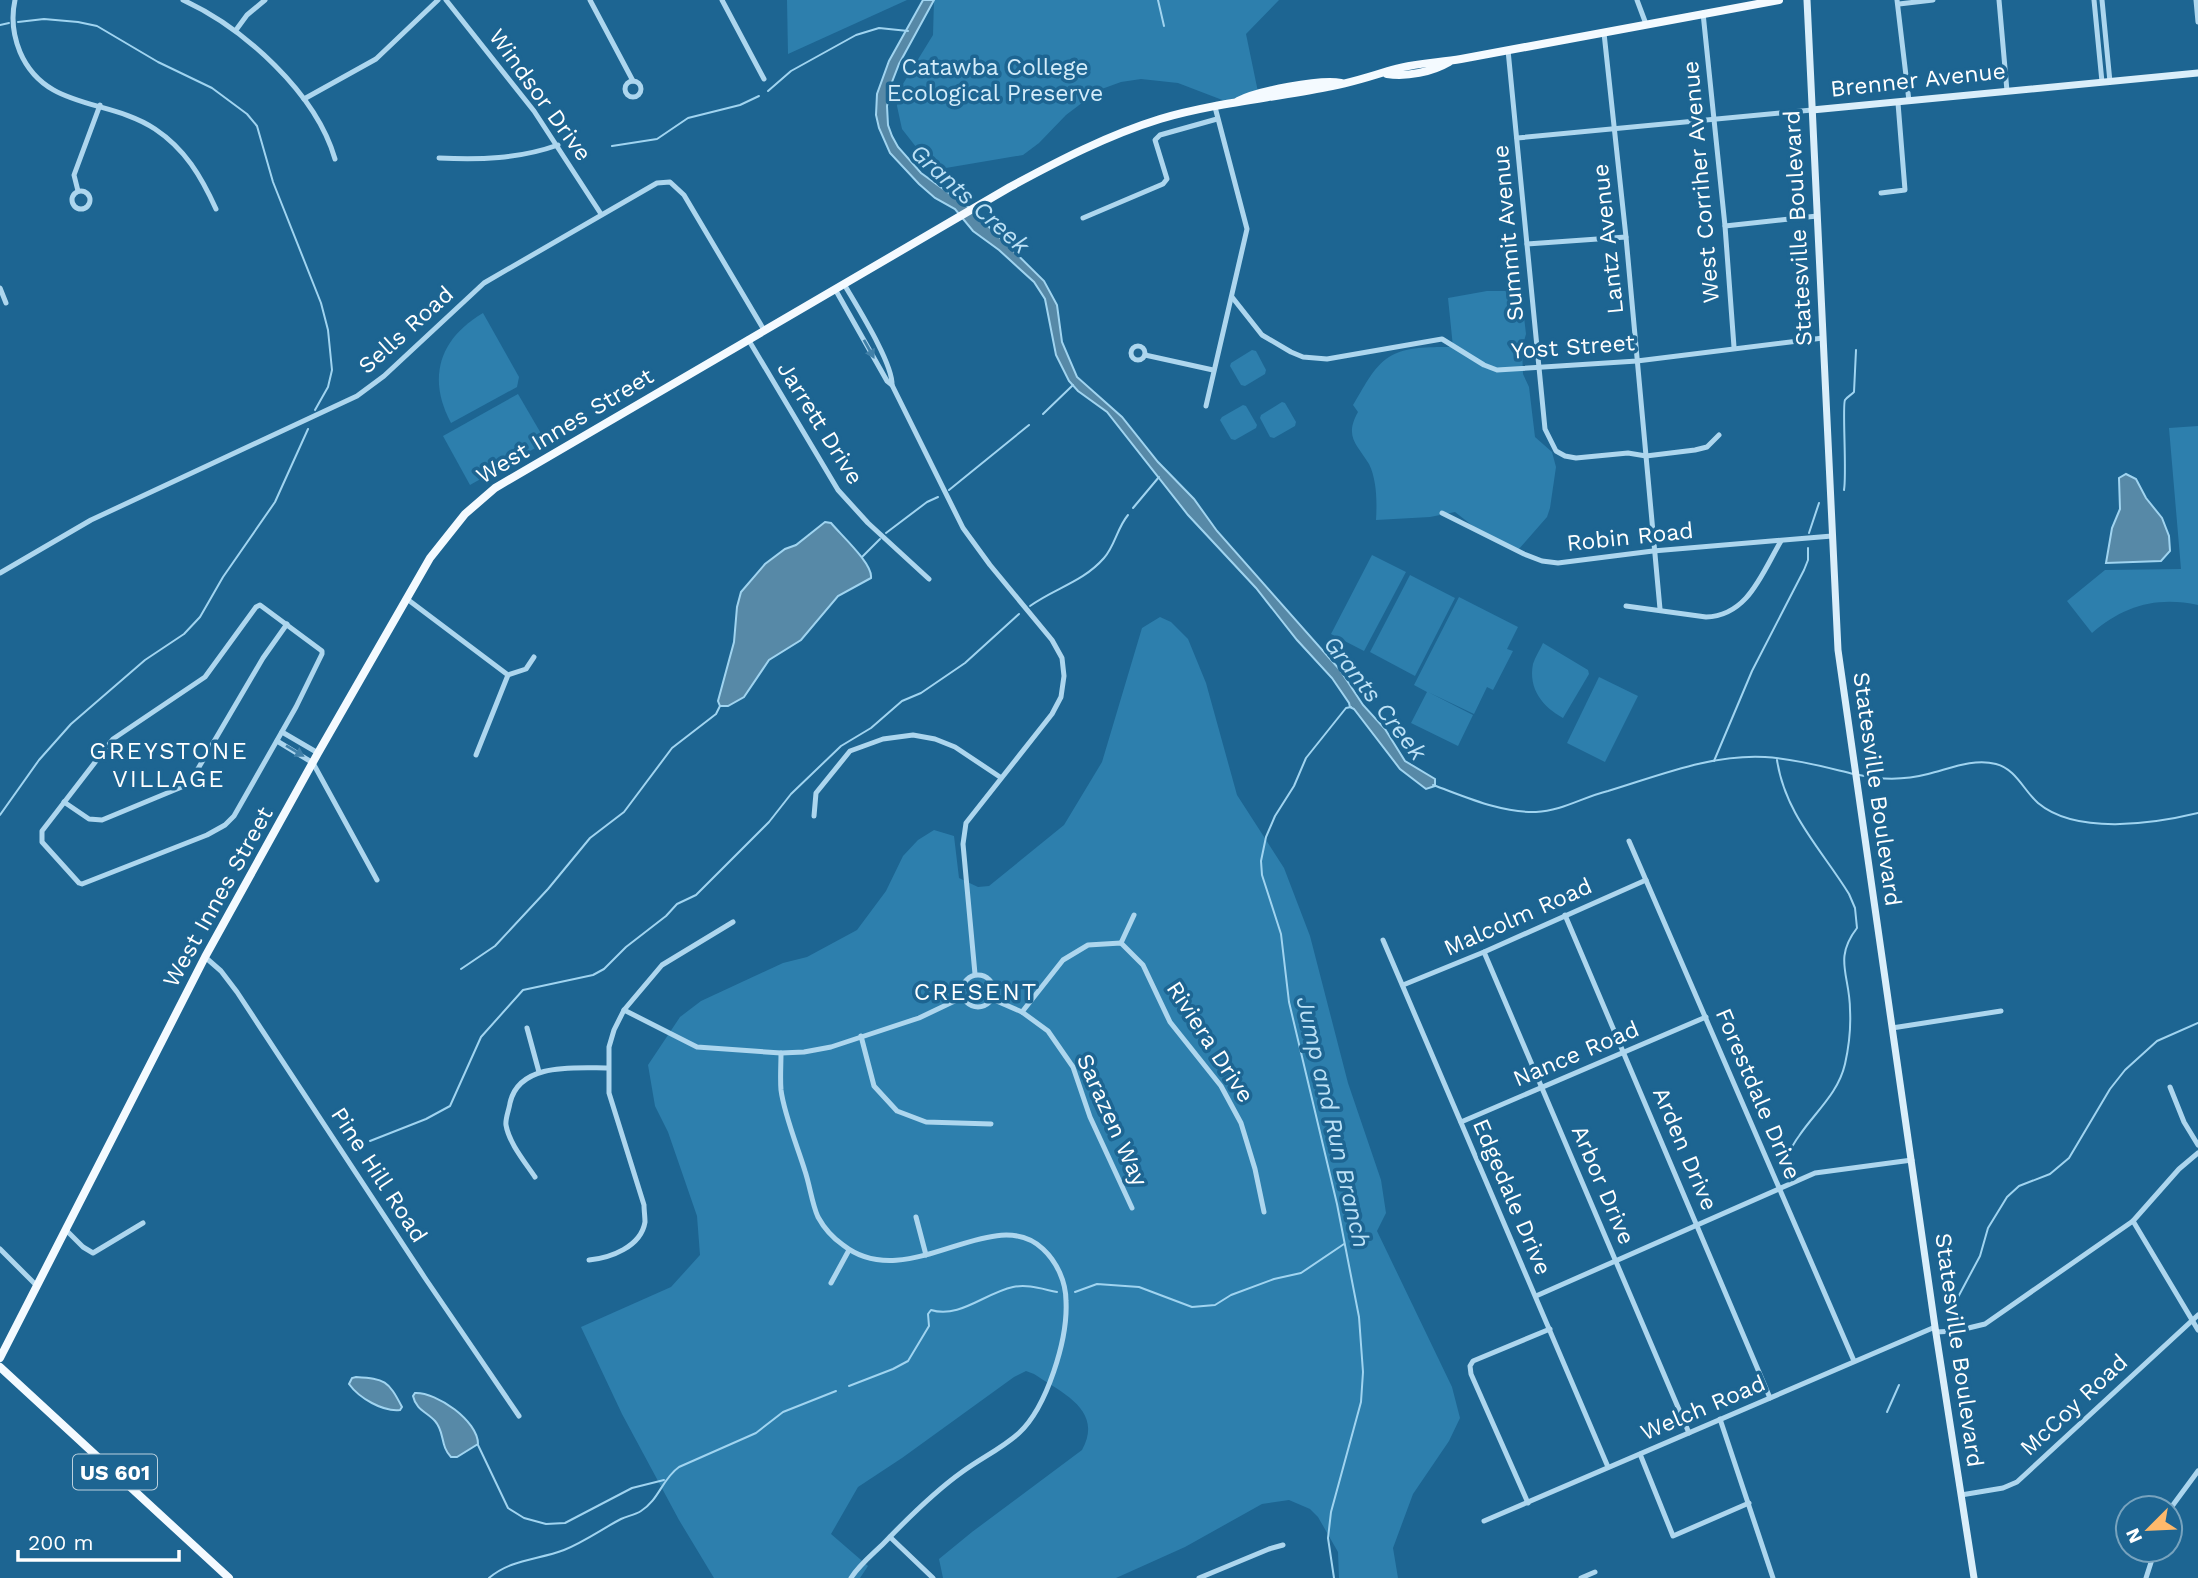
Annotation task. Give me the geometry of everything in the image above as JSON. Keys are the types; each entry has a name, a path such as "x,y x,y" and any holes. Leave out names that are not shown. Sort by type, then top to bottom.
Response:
{"main road":[{"name":"West Innes Street","path":"0,1358 205,957 318,753 430,558 452,528 480,499 748,339 1041,170 1106,139 1163,119 1232,104 1250,95 1331,81 1340,83 1436,61 1604,33 1747,3 1779,0"},
{"name":"Statesville Boulevard","path":"1807,0 1838,650 1974,1578"},
{"name":"Brenner Avenue","path":"1812,110 2198,74"},
{"name":"US 601","path":"0,1367 229,1578"}],"street":[{"path":"15,0 13,27 29,69 59,95 100,105 143,122 177,146 198,172 216,209"},
{"path":"183,0 236,30 274,65 304,99 327,138 335,159"},
{"path":"236,30 253,9 265,0"},
{"path":"304,99 376,59 438,0"},
{"name":"Windsor Drive","path":"446,0 519,91 558,145 601,214"},
{"path":"590,0 633,81"},
{"path":"722,0 764,79"},
{"path":"1637,0 1646,24"},
{"path":"1909,102 1898,2 1933,0"},
{"path":"1999,0 2007,91"},
{"path":"2094,0 2106,82"},
{"path":"2102,0 2106,82"},
{"path":"2196,0 2198,22"},
{"name":"West Corriher Avenue","path":"1703,13 1725,226 1734,347"},
{"name":"Lantz Avenue","path":"1604,33 1626,237 1660,609"},
{"name":"Summit Avenue","path":"1508,50 1545,429 1556,451 1565,456 1576,458 1628,453 1646,456"},
{"path":"1881,193 1905,190 1898,103"},
{"path":"78,191 74,175 100,105"},
{"path":"1206,406 1247,229 1215,107"},
{"name":"Brenner Avenue","path":"1517,138 1812,110"},
{"path":"1083,218 1163,184 1167,179 1155,140 1160,135 1217,119"},
{"path":"439,158 493,159 533,153 558,145"},
{"name":"Sells Road","path":"0,573 91,520 357,396 384,376 484,283 657,183 668,182 676,185 684,195 764,330"},
{"path":"1725,226 1817,216"},
{"path":"1527,244 1626,237"},
{"path":"844,284 892,377 892,385"},
{"path":"0,288 6,303"},
{"path":"835,289 887,381 892,385 963,528 1052,640 1062,658 1064,676 1061,697 1052,714 969,816 963,833 975,974"},
{"name":"Yost Street","path":"1232,297 1262,335 1303,357 1327,359 1441,339 1493,369 1637,361 1823,338"},
{"path":"855,323 863,318"},
{"name":"Jarrett Drive","path":"748,339 838,491 868,523 929,579"},
{"path":"1145,355 1213,370"},
{"path":"1646,456 1707,447 1719,435"},
{"name":"Robin Road","path":"1442,513 1542,561 1558,563 1653,551 1832,536"},
{"path":"1626,606 1718,617 1742,605 1781,541"},
{"path":"407,599 508,675"},
{"path":"256,607 264,607 287,624 323,654 234,816 225,825 207,835 82,884 74,879 42,842 42,831 113,739 205,677 256,607"},
{"path":"64,802 89,819 102,820 189,785 263,658 287,624"},
{"path":"476,755 508,675 526,669 534,657"},
{"path":"282,732 318,753"},
{"path":"814,816 816,793 850,751 883,738 913,735 935,739 956,747 1000,777"},
{"path":"277,741 313,762 377,880"},
{"name":"Forestdale Drive","path":"1629,841 1854,1361"},
{"name":"Malcolm Road","path":"1403,985 1646,880"},
{"path":"1022,1012 1063,960 1088,945 1121,943 1134,915"},
{"name":"Arden Drive","path":"1565,915 1770,1398"},
{"path":"589,1260 605,1258 626,1248 638,1237 645,1223 644,1205 609,1093 609,1047 624,1010 662,965 733,922"},
{"name":"Edgedale Drive","path":"1383,940 1608,1467"},
{"name":"Riviera Drive","path":"1121,943 1143,965 1170,1022 1221,1086 1241,1123 1264,1212"},
{"name":"Arbor Drive","path":"1483,952 1689,1433"},
{"name":"Pine Hill Road","path":"205,957 221,971 237,992 425,1279 520,1416"},
{"path":"975,974 985,976 993,983 992,999 985,1006 974,1007 963,997 963,983 975,974"},
{"path":"624,1010 697,1048 781,1053 831,1047 919,1018 963,997"},
{"name":"Sarazen Way","path":"992,999 1022,1012 1048,1031 1073,1067 1090,1118 1132,1208"},
{"path":"1892,1028 2001,1011"},
{"name":"Nance Road","path":"1461,1122 1706,1017"},
{"path":"527,1028 540,1072"},
{"path":"861,1036 874,1086 897,1111 926,1122 991,1124"},
{"path":"781,1053 781,1091 818,1217 833,1238 863,1258 892,1262 1000,1234 1020,1236 1031,1240 1053,1258 1067,1300 1064,1327 1044,1401 1021,1431 930,1497 851,1578"},
{"path":"535,1177 513,1142 506,1124 511,1097 527,1077 540,1072 608,1068"},
{"path":"2170,1087 2181,1115 2198,1145"},
{"name":"Welch Road","path":"1484,1521 1854,1361 1936,1330 1956,1331 1984,1324 2133,1221 2179,1169 2198,1153"},
{"path":"1536,1296 1815,1173 1912,1160"},
{"path":"916,1217 926,1255"},
{"path":"2133,1221 2198,1330"},
{"path":"65,1230 93,1253 143,1223"},
{"path":"0,1249 37,1286"},
{"path":"831,1283 849,1250"},
{"name":"McCoy Road","path":"1961,1494 2003,1488 2017,1482 2198,1315"},
{"path":"1528,1503 1471,1374 1470,1366 1473,1362 1550,1329"},
{"path":"1720,1419 1773,1578"},
{"path":"1640,1454 1673,1536 1749,1503"},
{"path":"2181,1494 2198,1471"},
{"path":"890,1537 933,1578"},
{"path":"1199,1578 1283,1545"},
{"path":"1581,1578 1595,1572"}],"green space":[{"name":"Catawba College Ecological Preserve","path":"787,0 907,0 788,54"},
{"name":"Catawba College Ecological Preserve","path":"934,0 1279,0 1246,34 1258,92 1225,101 1178,83 1141,79 1121,82 1099,90 1066,115 1039,143 1023,155 934,170 902,129 897,106 898,92 933,35"},
{"path":"1487,291 1521,291 1526,334 1522,348 1523,374 1529,387 1535,437 1552,452 1556,467 1547,517 1518,550 1483,534 1455,512 1430,517 1376,520 1374,477 1352,434 1358,412 1353,405 1378,366 1403,351 1453,347 1448,298"},
{"path":"483,313 519,377 517,387 451,423 440,390 442,361 447,347 456,335"},
{"path":"1252,350 1256,351 1266,370 1265,374 1245,386 1241,385 1230,366"},
{"path":"518,394 546,442 470,485 443,436"},
{"path":"1282,402 1296,422 1295,426 1274,438 1270,437 1261,415"},
{"path":"1243,405 1257,425 1256,428 1235,440 1231,439 1220,420"},
{"path":"2198,426 2198,605 2168,602 2141,606 2116,616 2092,633 2067,601 2105,570 2181,569 2169,428"},
{"path":"1372,555 1406,572 1364,651 1331,634"},
{"path":"1410,575 1455,598 1415,676 1370,652"},
{"path":"1459,597 1518,627 1507,649 1513,651 1493,690 1487,687 1474,714 1428,692 1473,715 1458,746 1411,723 1427,692 1414,685"},
{"path":"1160,617 1171,622 1188,639 1206,683 1237,795 1284,868 1310,936 1348,1083 1381,1180 1386,1213 1377,1231 1452,1387 1460,1418 1449,1441 1413,1494 1393,1548 1398,1578 1339,1578 1338,1552 1318,1517 1310,1509 1289,1500 1262,1504 1185,1547 1116,1578 943,1578 939,1559 1082,1450 1088,1424 1084,1413 1067,1396 1026,1371 858,1487 831,1534 868,1566 860,1578 714,1578 679,1520 622,1414 581,1327 671,1287 700,1255 697,1216 668,1132 655,1106 648,1065 680,1017 701,1001 783,963 807,957 857,930 886,891 903,856 918,840 934,830 954,836 959,878 978,887 989,886 1064,825 1102,762 1142,628"},
{"path":"1543,643 1588,670 1589,674 1563,718 1543,703 1535,689 1533,664"},
{"path":"1599,677 1638,696 1605,762 1567,743"}],"shaded area":[{"path":"923,0 934,0 899,64 887,106 888,125 898,147 921,173 971,209 1044,281 1057,305 1062,342 1077,377 1122,417 1158,462 1194,499 1217,531 1340,670 1363,705 1385,729 1405,761 1435,779 1435,786 1426,789 1400,769 1350,707 1332,678 1297,640 1256,588 1188,515 1107,412 1069,381 1056,355 1045,299 1034,282 999,250 973,231 955,209 935,198 919,184 890,153 876,115 877,94 889,61"},
{"path":"2126,474 2136,479 2146,498 2162,518 2169,536 2170,551 2161,561 2106,563 2112,528 2120,509 2119,478"},
{"path":"825,522 831,523 856,550 867,565 871,578 838,596 801,640 769,660 744,697 728,706 720,706 718,701 734,642 741,592 765,564 785,549 796,545"},
{"path":"352,1378 380,1380 389,1386 402,1407 400,1410 379,1406 359,1394 349,1384"},
{"path":"415,1393 434,1397 455,1409 471,1426 478,1444 457,1457 451,1457 445,1448 438,1425 417,1405 413,1396"}],"waterway":[{"path":"1158,0 1164,26"},
{"path":"18,22 44,19 97,26 158,62 212,88 247,114 257,126 273,182 321,303 328,330 332,370 328,387 315,410"},
{"path":"0,25 9,23"},
{"path":"768,91 791,71 856,35 879,28 908,31"},
{"path":"612,146 657,139 688,118 740,105 759,96"},
{"path":"1844,490 1844,405 1854,392 1856,350"},
{"path":"1043,414 1073,385"},
{"path":"949,490 1029,425"},
{"path":"0,815 39,760 71,724 145,660 184,634 200,617 223,577 275,502 308,429"},
{"path":"1133,508 1159,477"},
{"path":"886,533 927,502 938,497"},
{"path":"1809,533 1819,503"},
{"path":"1030,606 1096,566 1108,553 1128,515"},
{"path":"862,557 880,539"},
{"path":"1714,761 1752,671 1804,570 1808,560 1808,548"},
{"path":"370,1141 426,1119 450,1106 481,1037 523,990 593,975 604,969 677,904 696,895 769,822 791,794 841,746 871,728 902,701 921,693 965,663 1019,614"},
{"path":"461,969 495,946 548,889 590,838 624,812 672,748 716,714 720,706"},
{"name":"Jump and Run Branch","path":"1334,1578 1328,1538 1331,1512 1361,1402 1363,1372 1359,1317 1337,1204 1289,1002 1281,934 1262,875 1261,861 1266,837 1275,816 1294,786 1306,758 1346,708 1351,707"},
{"name":"Grants Creek","path":"1433,785 1497,807 1536,812 1564,806 1685,767 1725,759 1776,758 1854,774"},
{"path":"1777,760 1781,779 1796,815 1849,894 1855,908 1857,928 1844,958 1850,1024 1842,1075 1832,1094 1797,1139 1783,1165"},
{"name":"Grants Creek","path":"1859,775 1902,778 1979,762 2003,767 2014,775 2038,803 2073,820 2138,823 2198,813"},
{"path":"1949,1314 1980,1256 1988,1228 2007,1197 2019,1186 2050,1174 2069,1158 2110,1089 2125,1070 2157,1041 2198,1023"},
{"path":"1075,1292 1097,1284 1139,1287 1192,1307 1215,1305 1231,1295 1274,1279 1301,1273 1344,1244"},
{"path":"849,1386 908,1361 929,1326 928,1314 931,1310 952,1311 1019,1286 1057,1292"},
{"path":"1887,1412 1899,1385"},
{"path":"489,1578 516,1563 571,1547 639,1512 652,1501 668,1477 679,1467 756,1433 783,1412 836,1391"},
{"path":"478,1445 508,1508 524,1518 546,1524 565,1523 632,1488 664,1480"}],"district":[{"name":"GREYSTONE VILLAGE","path":"169,765"},
{"name":"CRESENT","path":"976,992"}]}
